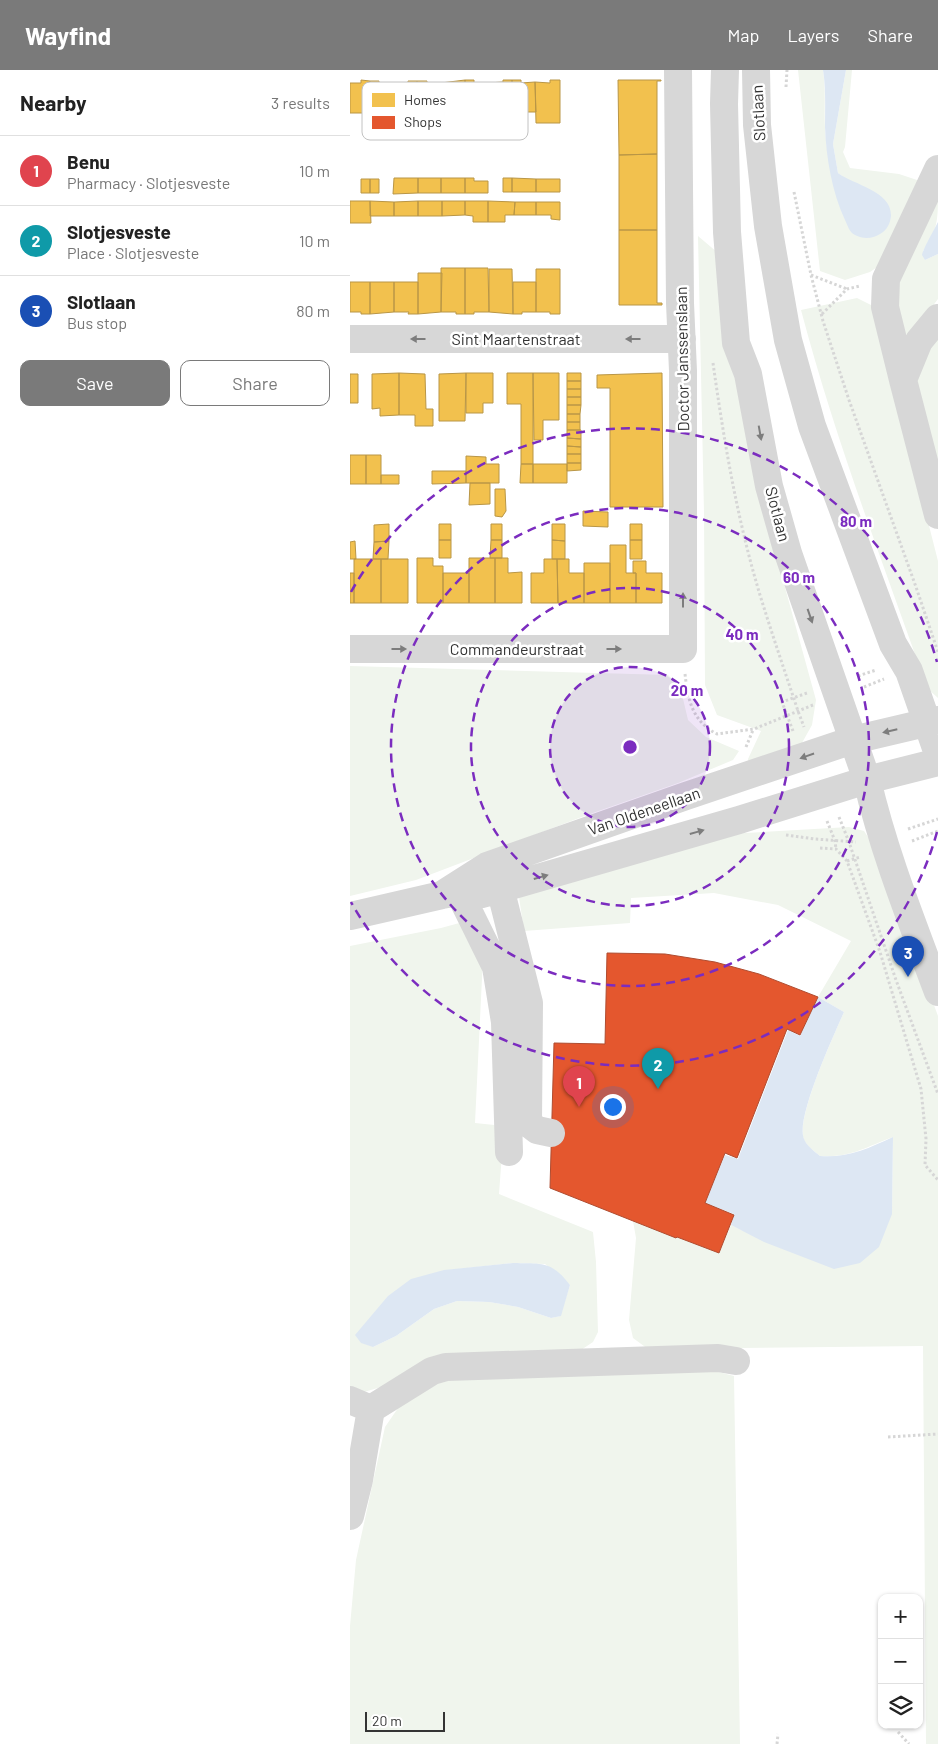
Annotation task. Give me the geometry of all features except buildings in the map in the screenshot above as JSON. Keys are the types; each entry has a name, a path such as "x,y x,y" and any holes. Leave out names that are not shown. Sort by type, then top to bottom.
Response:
{"street":[{"name":"Doctor Janssenslaan","path":"678,70 680,303 684,371 683,649"},
{"name":"Slotlaan","path":"725,70 724,104 729,251 736,343 748,374 769,486 788,553 867,780 875,816 886,851 938,992"},
{"name":"Slotlaan","path":"740,70 742,230 752,345 748,374"},
{"name":"Slotlaan","path":"756,70 757,125 768,226 788,340 812,426 893,644 909,670 932,722 938,754"},
{"name":"Slotlaan","path":"768,70 767,83 774,184 790,285 813,381 909,658 909,670"},
{"path":"938,169 886,279 885,307 938,515"},
{"path":"903,380 919,341 938,318"},
{"name":"Sint Maartenstraat","path":"350,339 682,338"},
{"name":"Commandeurstraat","path":"350,649 683,649"},
{"name":"Van Oldeneellaan","path":"497,876 686,796 853,740 932,722"},
{"name":"Van Oldeneellaan","path":"497,876 739,820 867,780 938,762"},
{"path":"867,780 886,817 938,951"},
{"name":"Van Oldeneellaan","path":"350,916 451,894 488,866 497,876"},
{"path":"497,876 529,1002 528,1123 537,1130 552,1133"},
{"path":"451,894 496,968 505,1022 509,1152"},
{"path":"350,1516 359,1480 360,1404 432,1371 446,1367 718,1358 736,1361"}],"path":[{"path":"793,189 811,275 822,314 849,400 938,652"},
{"path":"811,275 848,289 822,314"},
{"path":"683,649 688,697 700,723 717,734 754,729 909,670"},
{"path":"777,834 849,842"},
{"path":"820,848 836,849 846,861 880,952 920,1089 926,1139 925,1165 938,1180"},
{"path":"888,1437 938,1434"},
{"path":"898,1732 909,1744"},
{"path":"776,1744 778,1734"}],"shaded area":[{"path":"798,70 823,70 827,150 841,210 862,186 838,173 833,144 846,70 852,70 843,152 850,168 899,174 923,182 886,261 870,272 845,280 820,271"},
{"path":"823,70 846,70 833,144 838,173 879,195 890,207 891,216 888,227 874,237 861,237 851,232 840,209 827,150"},
{"path":"938,194 936,224 932,237 923,251 925,260 938,254 938,299 913,332 903,336 893,303 897,281"},
{"path":"938,222 938,254 925,260 922,255 923,252"},
{"path":"698,236 724,258 729,341 751,464 816,700 812,725 798,750 749,765 748,759 761,731 717,715 705,685 704,513"},
{"path":"857,298 873,306 938,561 938,698 927,688 877,547 844,453 801,310"},
{"path":"938,334 938,464 915,383 921,357"},
{"path":"350,666 668,675 680,686 688,720 706,737 739,751 733,760 678,783 587,815 416,880 350,896"},
{"path":"849,827 864,831 876,849 938,1016 938,1744 926,1744 923,1346 648,1349 633,1338 629,1320 636,1238 633,1221 719,1253 731,1225 743,1231 892,1214 893,1137 849,1154 831,1156 820,1156 804,1140 805,1114 810,1096 844,1012 818,997 851,941 778,905 714,893 631,898 630,923 524,931 519,897 727,834"},
{"path":"485,916 475,1123 504,1126 499,1194 593,1232 598,1332 593,1342 581,1350 438,1357 381,1387 364,1392 350,1390 350,946 441,928","holes":["513,1263 545,1264 570,1285 560,1316 551,1318 518,1307 489,1302 457,1301 434,1309 396,1336 373,1347 449,1270"]},
{"path":"818,997 844,1012 810,1096 803,1129 805,1141 820,1156 840,1156 857,1152 893,1137 892,1214 879,1247 860,1263 834,1269 764,1242 731,1225 734,1214 705,1203 725,1155 738,1159 788,1030 800,1036"},
{"path":"513,1263 545,1265 557,1271 563,1277 570,1285 561,1316 551,1318 518,1307 489,1302 457,1301 434,1309 396,1336 373,1347 361,1343 355,1335 388,1296 411,1279 444,1270"},
{"path":"699,1367 734,1376 740,1744 350,1744 350,1626 356,1560 385,1427 405,1398 449,1378"}],"place":[{"name":"Slotlaan","path":"908,977"},
{"name":"Slotjesveste","path":"658,1089"},
{"name":"Benu","path":"579,1107"}]}
